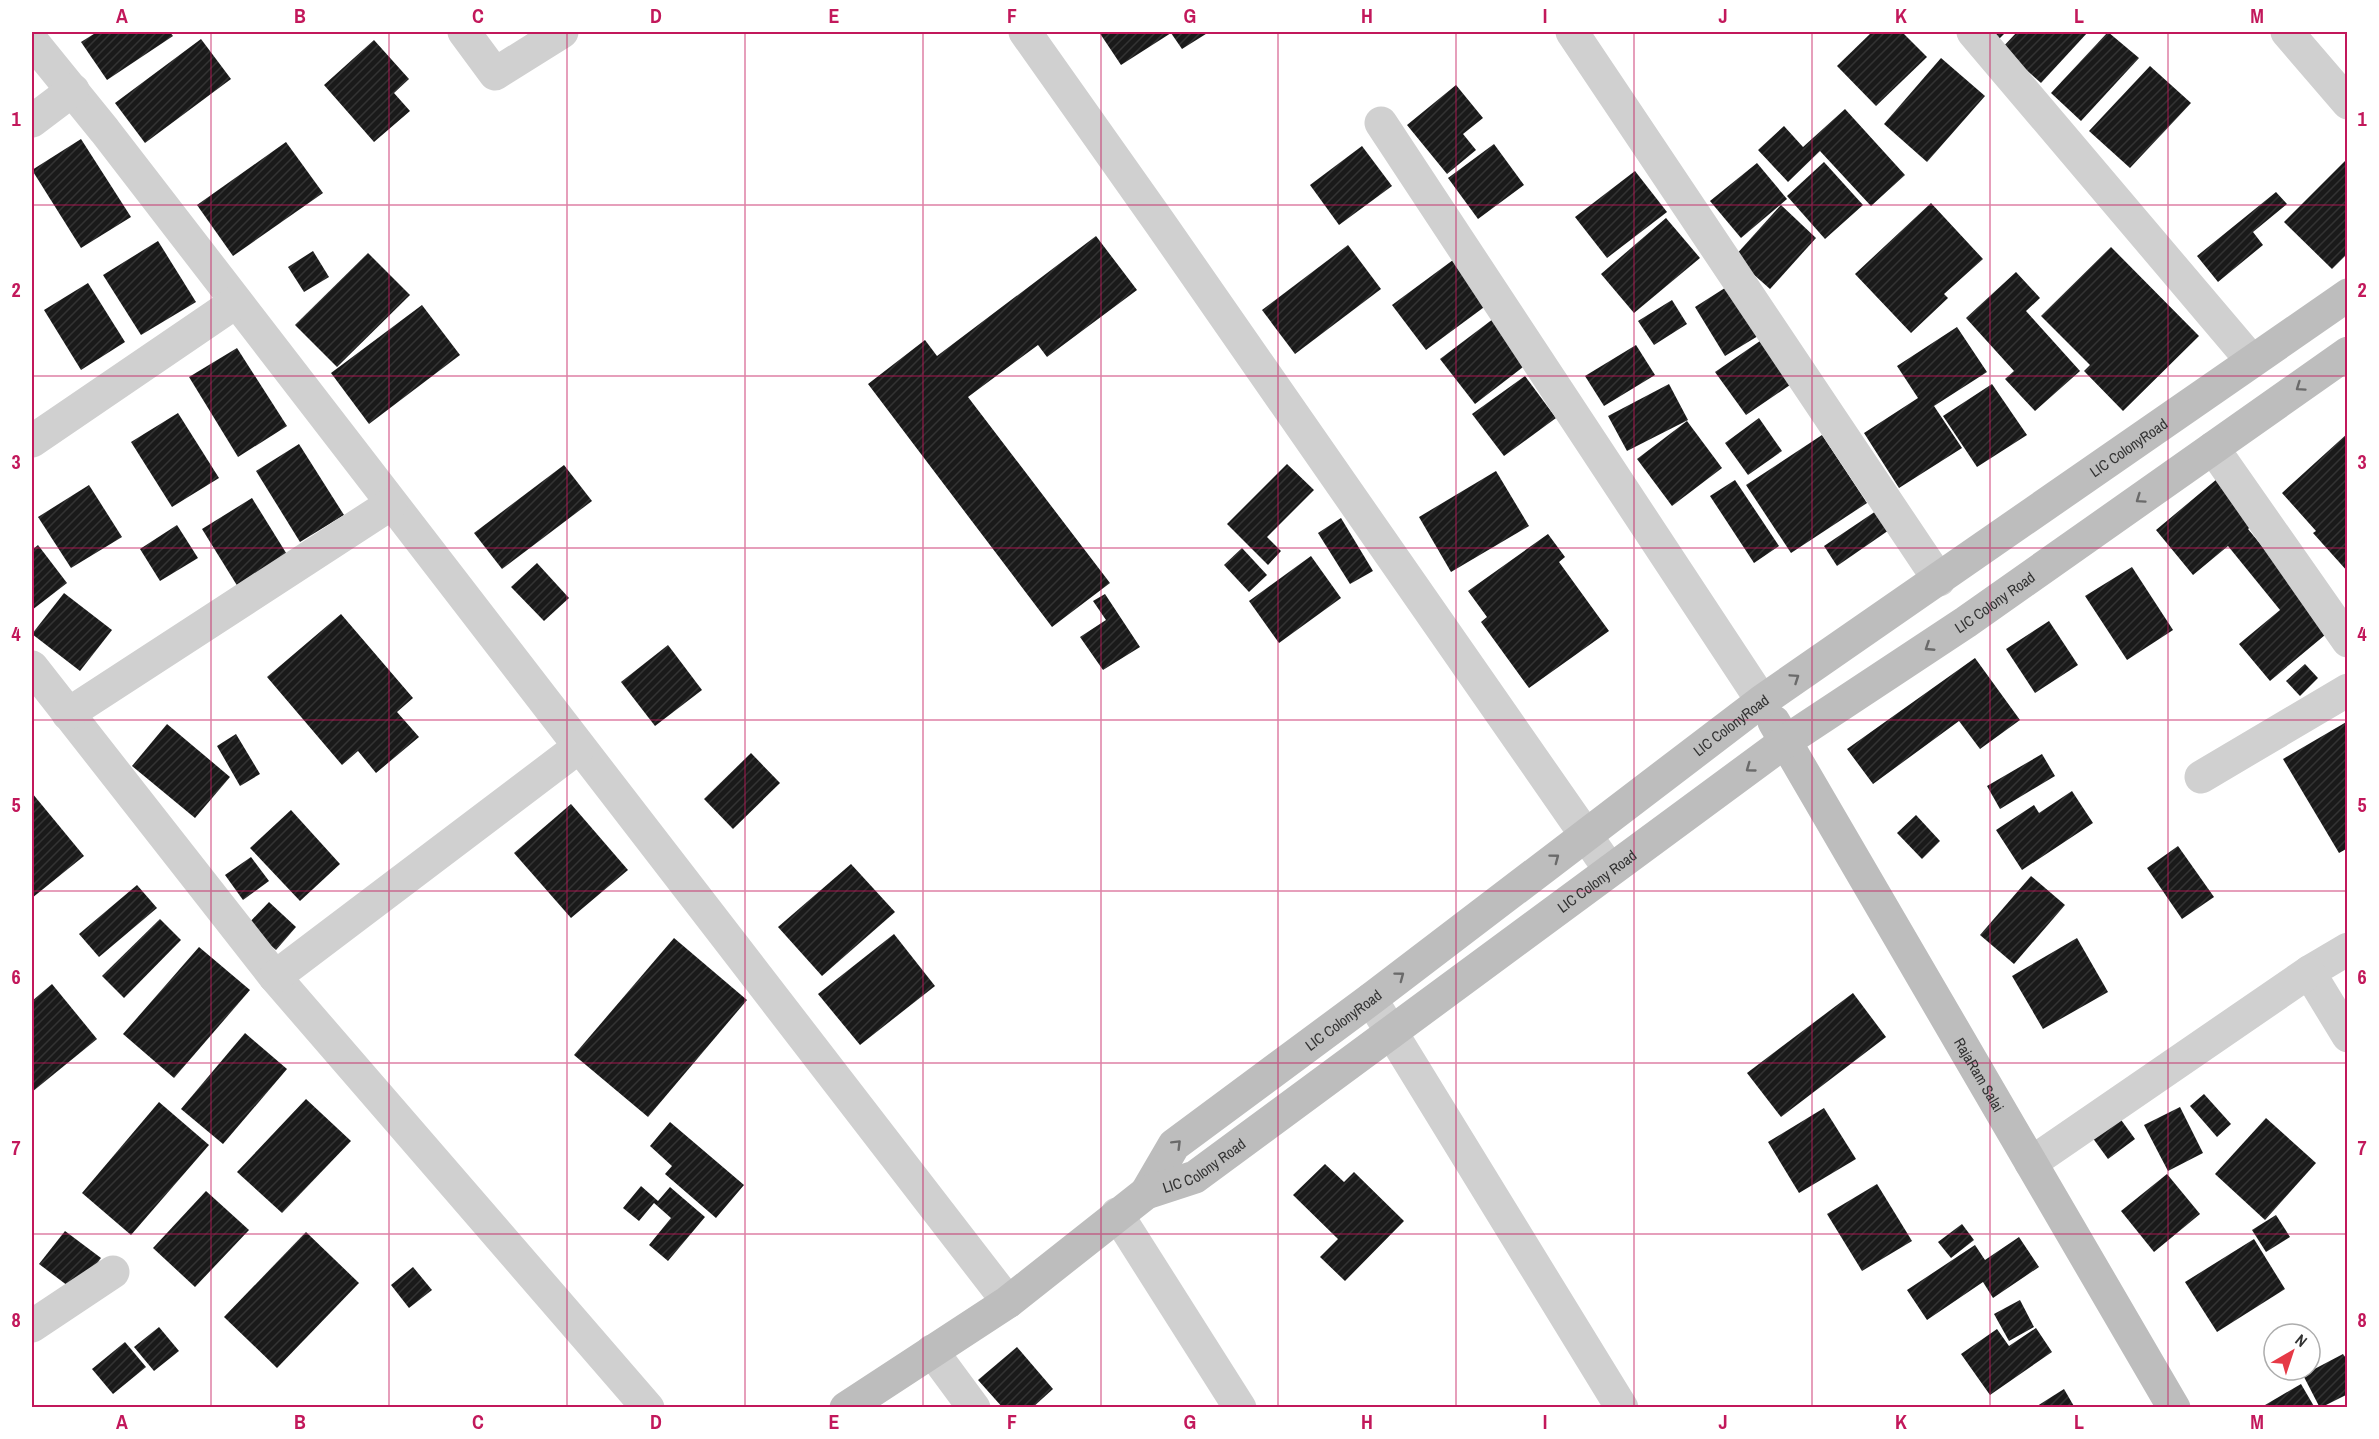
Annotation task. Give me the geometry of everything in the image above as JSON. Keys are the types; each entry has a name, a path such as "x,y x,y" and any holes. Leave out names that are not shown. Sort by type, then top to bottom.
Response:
{"main road":[{"name":"LIC ColonyRoad","path":"1146,1193 1174,1145 1371,999 1762,701 2348,295"},
{"name":"LIC Colony Road","path":"846,1407 1008,1302 1146,1193 1195,1178 1786,741 1966,622 2348,353"},
{"name":"RajaRam Salai","path":"1762,701 2174,1407"}],"street":[{"path":"464,32 495,74 562,32"},
{"path":"1025,32 1610,870"},
{"path":"1973,32 2252,361"},
{"path":"2287,32 2348,103"},
{"path":"1586,37 1939,580"},
{"path":"32,41 73,90 1008,1302"},
{"path":"32,121 73,90"},
{"path":"1381,123 1762,701"},
{"path":"32,441 236,302"},
{"path":"2213,448 2348,641"},
{"path":"68,714 391,504"},
{"path":"32,667 275,977 648,1407"},
{"path":"2201,777 2348,690"},
{"path":"275,977 579,747"},
{"path":"2031,1163 2308,972 2348,949"},
{"path":"2308,972 2348,1036"},
{"path":"1371,999 1622,1407"},
{"path":"1117,1214 1240,1407"},
{"path":"32,1326 113,1272"},
{"path":"932,1352 974,1407"}],"building":[{"path":"97,32 170,32 173,36 107,80 81,42"},
{"path":"1099,32 1209,32 1182,49 1171,33 1121,65"},
{"path":"1872,32 1902,32 1927,57 1876,106 1837,66"},
{"path":"1990,32 2006,32 1999,39"},
{"path":"2017,32 2088,32 2041,83 2002,48"},
{"path":"2108,32 2139,58 2081,121 2051,93"},
{"path":"201,39 231,79 145,143 115,103"},
{"path":"374,40 409,79 394,93 410,111 374,142 324,85"},
{"path":"1941,58 1985,96 1927,162 1884,124"},
{"path":"2150,66 2191,103 2130,168 2089,131"},
{"path":"1456,85 1483,118 1463,134 1476,150 1447,174 1407,125"},
{"path":"1845,109 1905,175 1871,206 1820,151 1788,182 1758,150 1784,126 1803,147"},
{"path":"81,139 131,217 81,248 32,170"},
{"path":"286,142 323,193 233,256 197,205"},
{"path":"1494,144 1524,185 1478,219 1448,178"},
{"path":"1362,146 1392,186 1339,225 1310,185"},
{"path":"2348,158 2348,253 2332,269 2284,222"},
{"path":"1824,162 1863,205 1825,239 1787,196"},
{"path":"1757,163 1787,199 1741,238 1710,201"},
{"path":"1635,171 1667,212 1607,258 1575,217"},
{"path":"2276,192 2287,204 2253,232 2263,245 2218,282 2197,256"},
{"path":"1931,203 1983,259 1944,294 1948,298 1911,333 1855,274"},
{"path":"1781,205 1816,238 1770,289 1734,257"},
{"path":"1666,218 1700,258 1634,313 1601,274"},
{"path":"1096,236 1137,290 1047,357 1038,345 968,397 1110,583 1052,627 868,384 925,340 937,356"},
{"path":"158,241 196,302 141,335 103,275"},
{"path":"1348,245 1381,289 1295,354 1262,310"},
{"path":"2111,247 2199,336 2123,411 2084,371 2090,365 2041,316"},
{"path":"313,251 329,277 304,292 288,267"},
{"path":"368,253 410,295 337,367 295,325"},
{"path":"1453,260 1487,305 1426,350 1392,305"},
{"path":"2016,272 2040,298 2026,311 2080,371 2035,411 2005,379 2014,371 1966,318"},
{"path":"88,283 125,342 81,370 44,310"},
{"path":"1728,286 1758,336 1725,356 1695,307"},
{"path":"1672,300 1687,324 1654,345 1638,321"},
{"path":"422,305 460,355 369,424 331,373"},
{"path":"1493,319 1527,364 1475,404 1440,359"},
{"path":"1957,327 1987,372 1934,406 1962,448 1899,488 1864,433 1918,398 1897,366"},
{"path":"1760,341 1790,385 1746,415 1715,372"},
{"path":"1636,345 1655,375 1604,406 1585,376"},
{"path":"237,348 287,426 238,457 189,377"},
{"path":"1525,376 1556,418 1504,456 1472,414"},
{"path":"1669,384 1688,420 1627,451 1608,416"},
{"path":"1992,384 2027,435 1977,467 1943,416"},
{"path":"178,413 219,478 172,507 131,442"},
{"path":"1759,418 1782,451 1748,475 1725,443"},
{"path":"1687,421 1722,468 1672,506 1637,459"},
{"path":"2348,433 2348,572 2313,533 2316,531 2282,493"},
{"path":"1822,435 1867,503 1791,553 1746,485"},
{"path":"299,444 344,515 300,542 256,471"},
{"path":"1287,464 1314,490 1267,537 1281,551 1268,565 1227,524"},
{"path":"564,465 592,501 502,569 474,533"},
{"path":"1496,471 1529,526 1451,572 1419,517"},
{"path":"2217,479 2255,523 2248,529 2331,630 2270,681 2239,644 2280,610 2228,546 2193,575 2156,530"},
{"path":"1735,480 1779,546 1754,563 1710,496"},
{"path":"89,485 122,537 71,568 38,517"},
{"path":"252,498 288,556 238,587 202,529"},
{"path":"1879,509 1892,528 1837,566 1824,546"},
{"path":"1341,518 1373,571 1350,584 1318,533"},
{"path":"177,525 198,558 160,581 140,549"},
{"path":"1548,534 1565,557 1559,562 1609,631 1529,688 1481,622 1487,617 1468,591"},
{"path":"38,545 67,583 32,610 32,550"},
{"path":"1242,548 1267,575 1249,592 1224,565"},
{"path":"1311,556 1341,598 1279,643 1249,601"},
{"path":"537,563 569,598 544,621 511,587"},
{"path":"2132,567 2173,630 2127,660 2085,596"},
{"path":"64,593 112,630 80,671 32,634"},
{"path":"1105,594 1140,647 1103,670 1080,637 1106,620 1093,601"},
{"path":"341,614 413,698 397,712 419,737 376,773 358,751 342,765 267,677"},
{"path":"2049,621 2078,665 2035,693 2006,649"},
{"path":"668,645 702,690 655,726 621,682"},
{"path":"1975,658 2020,720 1980,749 1959,721 1873,784 1847,749"},
{"path":"2305,664 2318,678 2300,696 2286,681"},
{"path":"2348,721 2348,848 2339,853 2283,759"},
{"path":"167,724 230,777 195,818 132,766"},
{"path":"236,734 260,774 240,786 217,746"},
{"path":"751,753 780,783 733,829 704,799"},
{"path":"2042,754 2055,776 2000,809 1987,786"},
{"path":"2072,791 2093,823 2022,870 1996,830 2034,805 2039,813"},
{"path":"32,793 84,856 32,898"},
{"path":"571,804 628,870 571,918 514,853"},
{"path":"291,810 340,864 300,901 250,848"},
{"path":"1916,815 1940,841 1922,859 1897,833"},
{"path":"2178,846 2214,897 2182,919 2147,868"},
{"path":"251,857 269,881 243,900 225,875"},
{"path":"851,864 895,912 822,976 778,927"},
{"path":"2031,876 2065,905 2014,964 1980,935"},
{"path":"137,885 157,908 99,957 79,934"},
{"path":"269,902 296,927 276,950 247,925"},
{"path":"160,919 181,940 124,998 102,976"},
{"path":"894,934 935,986 860,1045 818,994"},
{"path":"674,938 747,1000 648,1117 574,1055"},
{"path":"2077,938 2108,992 2043,1029 2012,976"},
{"path":"199,947 250,990 174,1078 123,1034"},
{"path":"52,984 97,1039 32,1092 32,1001"},
{"path":"1853,993 1886,1037 1781,1117 1747,1073"},
{"path":"245,1033 287,1069 223,1144 181,1109"},
{"path":"2204,1094 2231,1124 2217,1137 2190,1106"},
{"path":"306,1099 351,1141 282,1213 237,1172"},
{"path":"159,1102 209,1145 131,1235 82,1193"},
{"path":"2180,1107 2203,1153 2168,1171 2144,1125"},
{"path":"1824,1108 1856,1159 1799,1193 1768,1142"},
{"path":"2119,1117 2135,1139 2108,1159 2092,1137"},
{"path":"2266,1118 2316,1163 2265,1220 2215,1174"},
{"path":"670,1122 744,1185 716,1218 665,1174 672,1166 650,1146"},
{"path":"1325,1164 1344,1182 1354,1172 1404,1221 1345,1281 1320,1257 1338,1239 1293,1195"},
{"path":"2167,1174 2200,1214 2154,1252 2121,1211"},
{"path":"1877,1184 1912,1241 1862,1271 1827,1214"},
{"path":"641,1186 658,1201 670,1187 705,1217 668,1261 649,1245 671,1218 654,1203 639,1221 623,1208"},
{"path":"206,1191 249,1230 195,1287 153,1248"},
{"path":"2276,1215 2290,1237 2266,1252 2252,1230"},
{"path":"1962,1224 1974,1240 1951,1258 1938,1242"},
{"path":"65,1231 101,1258 76,1292 39,1264"},
{"path":"306,1232 359,1283 277,1368 224,1317"},
{"path":"2019,1237 2039,1267 1993,1298 1983,1282 1927,1320 1907,1290 1975,1245 1985,1260"},
{"path":"2254,1239 2285,1289 2217,1332 2185,1282"},
{"path":"413,1267 432,1290 409,1308 391,1285"},
{"path":"2020,1300 2034,1327 2009,1341 1994,1314"},
{"path":"159,1327 179,1351 154,1371 134,1347"},
{"path":"2036,1328 2052,1352 1990,1395 1961,1354 1997,1329 2009,1346"},
{"path":"125,1342 146,1367 113,1394 92,1369"},
{"path":"1017,1347 1053,1389 1032,1408 1003,1408 978,1380"},
{"path":"2343,1354 2348,1361 2348,1394 2320,1408 2307,1382 2322,1382 2322,1365"},
{"path":"2301,1384 2315,1408 2260,1408"},
{"path":"2064,1389 2075,1408 2034,1408"}]}
